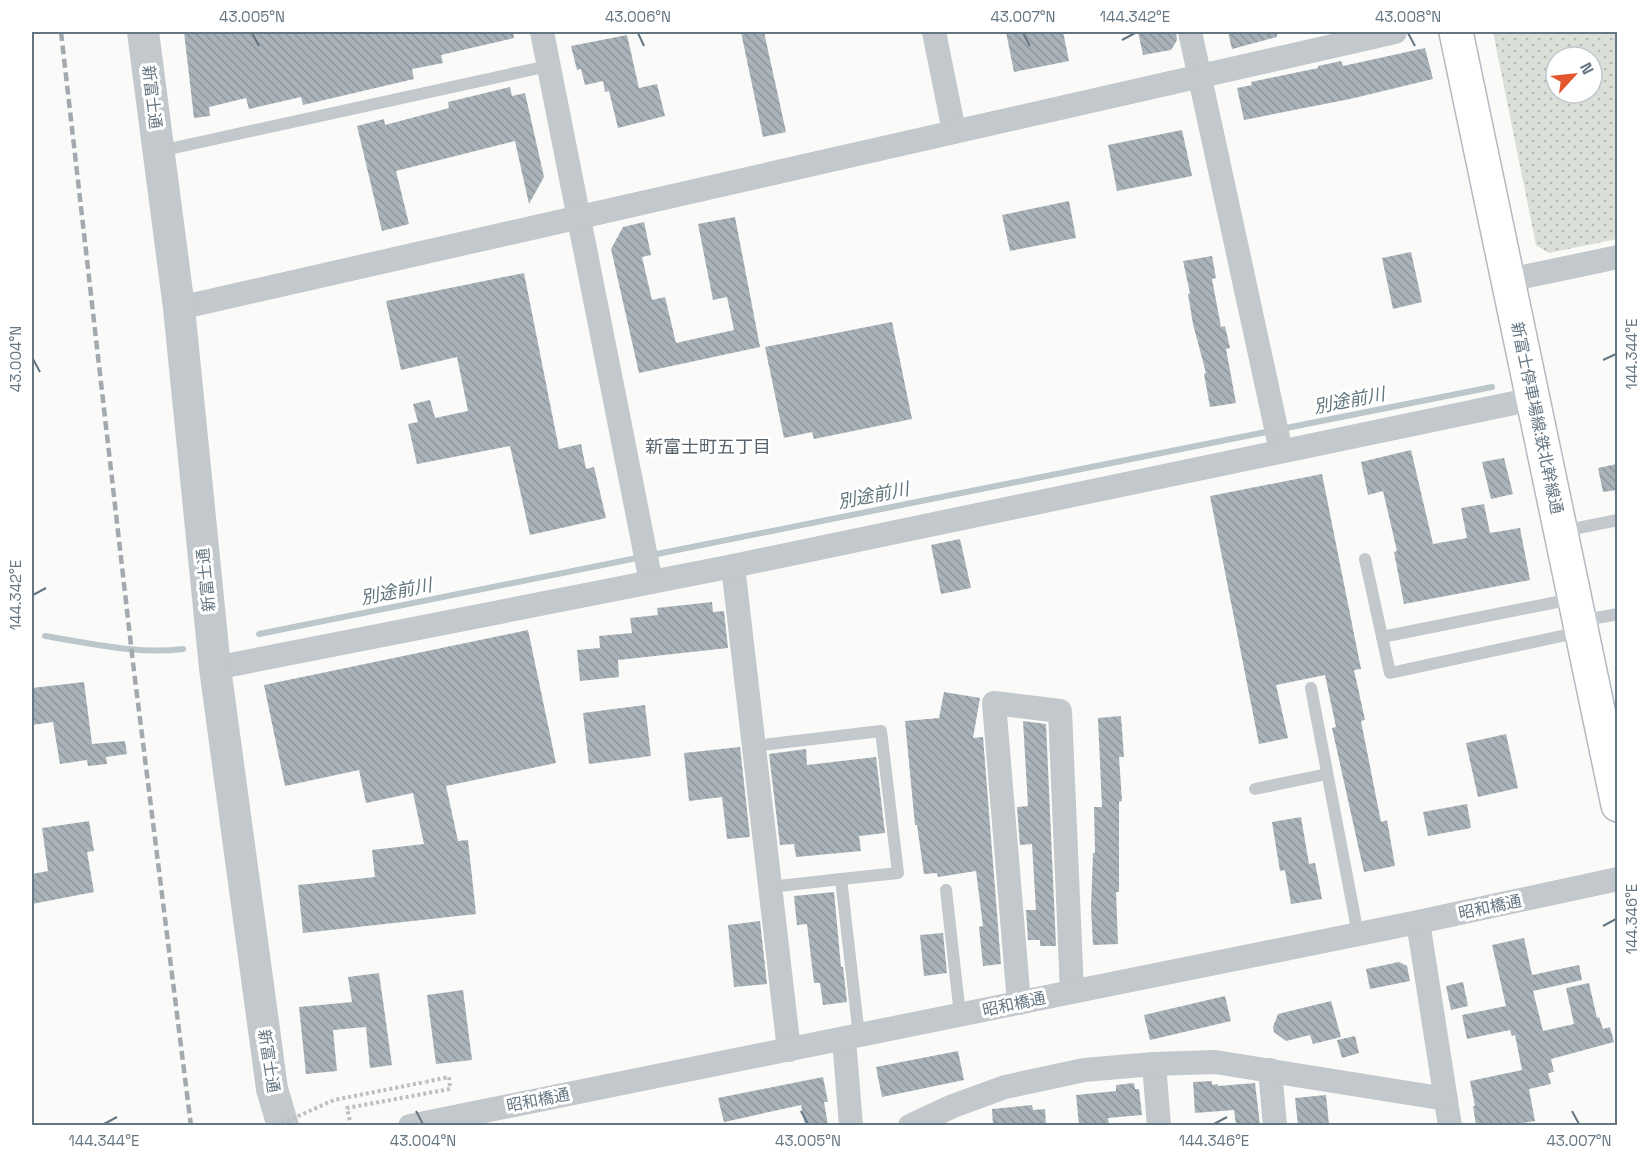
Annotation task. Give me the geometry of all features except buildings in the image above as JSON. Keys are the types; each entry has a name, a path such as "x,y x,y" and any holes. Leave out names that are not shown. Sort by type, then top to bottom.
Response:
{"main road":[{"name":"新富士停車場線:鉄北幹線通","path":"1456,32 1579,617 1611,745 1617,805"}],"street":[{"name":"新富士通","path":"143,32 179,308 215,668 272,1089 283,1125"},
{"path":"542,32 651,582"},
{"path":"934,32 954,131"},
{"path":"1190,32 1281,451"},
{"path":"179,308 1395,32"},
{"path":"1509,280 1617,257"},
{"path":"215,668 733,566 1533,399"},
{"path":"733,566 789,1050"},
{"path":"1019,1002 994,703 1060,711 1072,992"},
{"name":"昭和橋通","path":"410,1125 1418,922 1617,879"},
{"path":"1418,922 1450,1125"},
{"path":"851,1037 851,1125"},
{"path":"910,1125 952,1106 1005,1087 1084,1070 1154,1064 1215,1062 1446,1099"},
{"path":"1154,1064 1159,1125"},
{"path":"1270,1070 1275,1125"}],"lane":[{"path":"159,151 548,66"},
{"path":"1561,532 1617,520"},
{"path":"1365,559 1390,673 1579,617"},
{"path":"1382,637 1617,614"},
{"path":"1311,688 1358,934"},
{"path":"753,746 881,731 898,873 770,887"},
{"path":"1255,789 1327,774"},
{"path":"841,879 851,1037"},
{"path":"946,890 960,1015"}],"path":[{"path":"276,1125 334,1100 448,1077 450,1089 347,1108 351,1125"}],"shaded area":[{"path":"1493,32 1617,32 1617,239 1549,253 1536,245"}],"waterway":[{"name":"別途前川","path":"1281,429 1492,387"},
{"name":"別途前川","path":"652,555 1271,431"},
{"name":"別途前川","path":"259,634 642,557"},
{"name":"別途前川","path":"45,636 131,649 183,649"}],"railway":[{"path":"61,32 133,663 191,1126"}],"district":[{"name":"新富士町五丁目","path":"708,446"}]}
